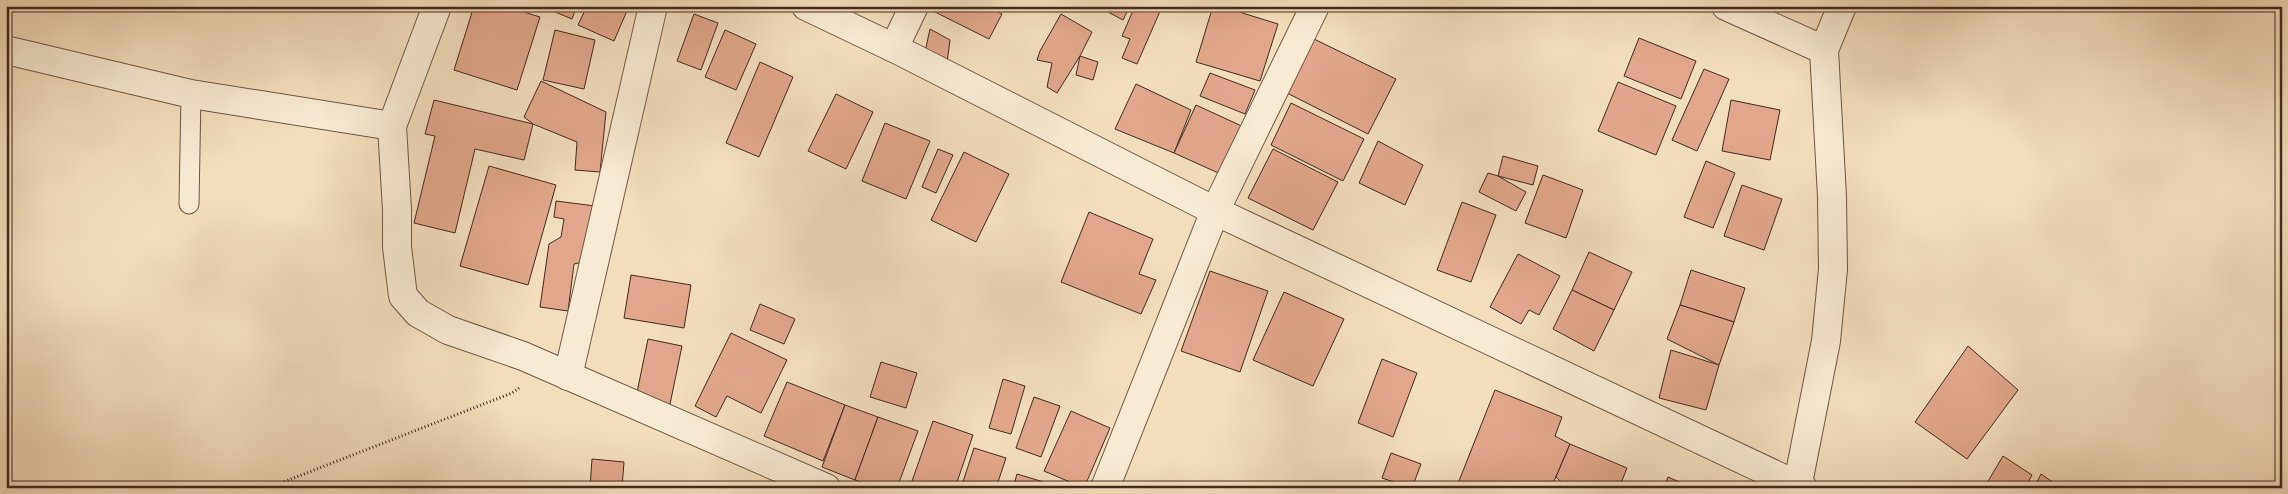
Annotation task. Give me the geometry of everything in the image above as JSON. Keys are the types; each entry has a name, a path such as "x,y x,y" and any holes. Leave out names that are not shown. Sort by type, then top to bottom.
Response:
{"street":[{"path":"437,6 392,126 397,246 403,296 418,313 448,330 523,356 826,488"},
{"path":"568,376 653,6"},
{"path":"806,6 894,48 1215,211 1799,487 1826,341 1833,269 1832,197 1824,50 1842,6"},
{"path":"894,48 914,6"},
{"path":"1105,488 1215,211 1315,6"},
{"path":"1726,6 1824,50"},
{"path":"6,50 191,94 392,126"}],"lane":[{"path":"189,204 191,94"}],"path":[{"path":"268,488 512,393 522,386 526,375 523,356"}],"building":[{"path":"474,6 505,6 540,17 517,90 454,70"},
{"path":"549,6 577,6 572,19 548,9"},
{"path":"587,6 629,6 614,41 578,25"},
{"path":"933,6 986,6 1002,14 989,39 931,10"},
{"path":"1097,6 1130,6 1123,20"},
{"path":"1135,6 1154,6 1161,9 1137,64 1122,58 1130,39 1122,36"},
{"path":"1213,6 1220,6 1278,24 1260,81 1196,62"},
{"path":"694,14 718,23 701,70 677,61"},
{"path":"1061,14 1092,32 1080,56 1057,93 1047,87 1052,63 1037,60 1040,51"},
{"path":"930,29 950,40 947,63 925,52"},
{"path":"555,30 595,40 584,89 543,80"},
{"path":"725,30 756,44 736,90 705,77"},
{"path":"1639,38 1696,61 1681,99 1624,76"},
{"path":"1314,39 1396,79 1368,134 1287,93"},
{"path":"1080,56 1098,62 1093,80 1076,75"},
{"path":"760,62 793,77 759,157 726,143"},
{"path":"1704,69 1729,79 1697,151 1672,140"},
{"path":"1210,73 1255,90 1245,114 1200,96"},
{"path":"541,81 606,112 600,172 575,170 577,142 533,124 524,117"},
{"path":"1618,82 1676,106 1656,155 1598,131"},
{"path":"1136,84 1191,110 1174,153 1115,129"},
{"path":"836,94 873,112 846,169 808,151"},
{"path":"434,100 533,124 524,160 475,149 455,233 414,223 435,136 425,134"},
{"path":"1731,100 1780,110 1770,160 1722,151"},
{"path":"1291,103 1364,139 1343,181 1271,145"},
{"path":"1196,105 1246,128 1225,176 1174,153"},
{"path":"885,123 930,141 906,199 862,181"},
{"path":"1378,141 1423,165 1405,205 1359,183"},
{"path":"938,149 953,155 936,193 922,187"},
{"path":"1273,149 1338,182 1313,230 1248,198"},
{"path":"964,152 1009,174 976,242 931,220"},
{"path":"1503,156 1538,166 1533,185 1498,176"},
{"path":"1706,161 1735,173 1713,228 1684,217"},
{"path":"489,166 556,185 528,285 460,266"},
{"path":"1488,173 1498,176 1526,192 1516,211 1479,192"},
{"path":"1543,175 1583,190 1566,238 1525,223"},
{"path":"1742,185 1782,199 1764,250 1724,236"},
{"path":"556,201 595,206 587,261 574,264 568,311 540,307 549,244 561,237 564,219 554,217"},
{"path":"1462,202 1496,215 1471,282 1437,270"},
{"path":"1089,212 1153,239 1139,274 1156,280 1141,314 1061,282"},
{"path":"1589,252 1632,272 1614,310 1572,290"},
{"path":"1518,254 1560,276 1539,315 1529,310 1521,324 1490,307"},
{"path":"1691,270 1745,288 1734,322 1680,305"},
{"path":"1210,271 1268,291 1240,372 1181,351"},
{"path":"631,275 691,285 684,328 624,318"},
{"path":"1572,290 1614,310 1594,351 1553,329"},
{"path":"1284,292 1344,319 1313,386 1253,360"},
{"path":"760,304 795,319 784,344 750,330"},
{"path":"1680,305 1734,322 1719,365 1667,339"},
{"path":"731,333 787,360 761,413 727,396 716,417 695,406"},
{"path":"648,339 682,346 669,409 635,402"},
{"path":"1968,346 2018,390 1967,459 1915,422"},
{"path":"1671,350 1719,365 1706,410 1659,398"},
{"path":"1382,359 1417,373 1393,437 1358,423"},
{"path":"881,362 917,373 906,408 870,397"},
{"path":"1003,379 1025,386 1011,434 989,428"},
{"path":"787,382 845,405 823,461 764,436"},
{"path":"1495,390 1562,417 1555,436 1570,444 1551,488 1457,486"},
{"path":"1034,397 1060,406 1041,457 1016,448"},
{"path":"845,405 878,417 855,480 822,467"},
{"path":"1071,411 1110,428 1084,488 1044,471"},
{"path":"878,417 918,431 897,488 877,488 855,480"},
{"path":"933,421 973,435 955,488 912,488 911,484"},
{"path":"1570,444 1627,468 1619,488 1576,488 1562,483 1556,477"},
{"path":"974,448 1006,458 996,488 961,488"},
{"path":"1391,453 1421,464 1412,488 1382,478"},
{"path":"2003,456 2032,475 2025,488 1984,488"},
{"path":"592,459 624,462 622,488 590,488"},
{"path":"1017,474 1047,483 1046,488 1013,488"},
{"path":"2041,474 2061,488 2034,488"},
{"path":"1668,477 1693,488 1664,488"}]}
